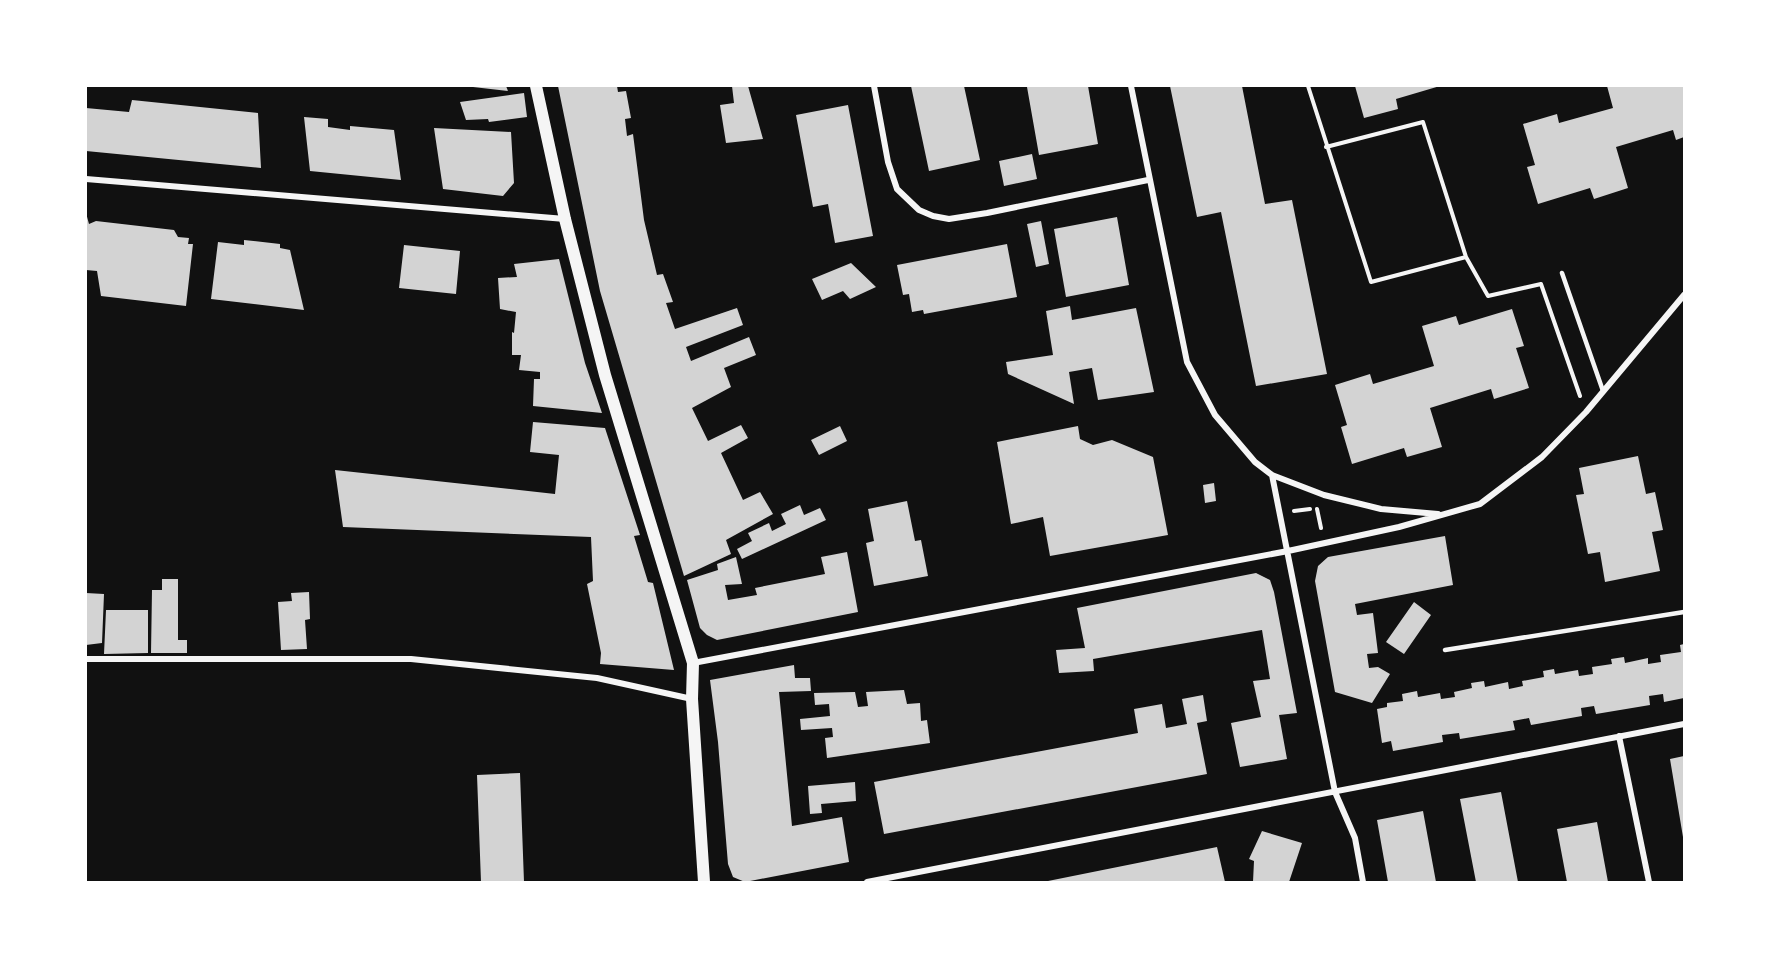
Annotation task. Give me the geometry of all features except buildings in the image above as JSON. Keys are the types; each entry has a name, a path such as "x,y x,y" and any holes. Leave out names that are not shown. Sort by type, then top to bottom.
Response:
{"main road":[{"path":"536,86 565,219 605,375 693,663 692,699 704,882"}],"street":[{"path":"874,86 888,162 897,189 919,210 933,216 949,219 987,213 1148,180"},
{"path":"1131,86 1148,180 1187,362 1215,416 1254,462 1272,475 1324,495 1381,509 1444,514"},
{"path":"86,179 565,219"},
{"path":"693,663 1288,551 1480,504 1538,461 1586,412 1684,295"},
{"path":"1272,475 1335,792 1355,838 1363,882"},
{"path":"86,659 411,658 597,678 692,699"},
{"path":"867,882 1684,724"},
{"path":"1619,736 1649,882"}],"lane":[{"path":"1562,273 1603,391"},
{"path":"1445,650 1684,612"}],"path":[{"path":"1308,86 1371,282 1466,257"},
{"path":"1326,147 1423,122 1466,257 1488,296 1541,284 1586,412"}]}
